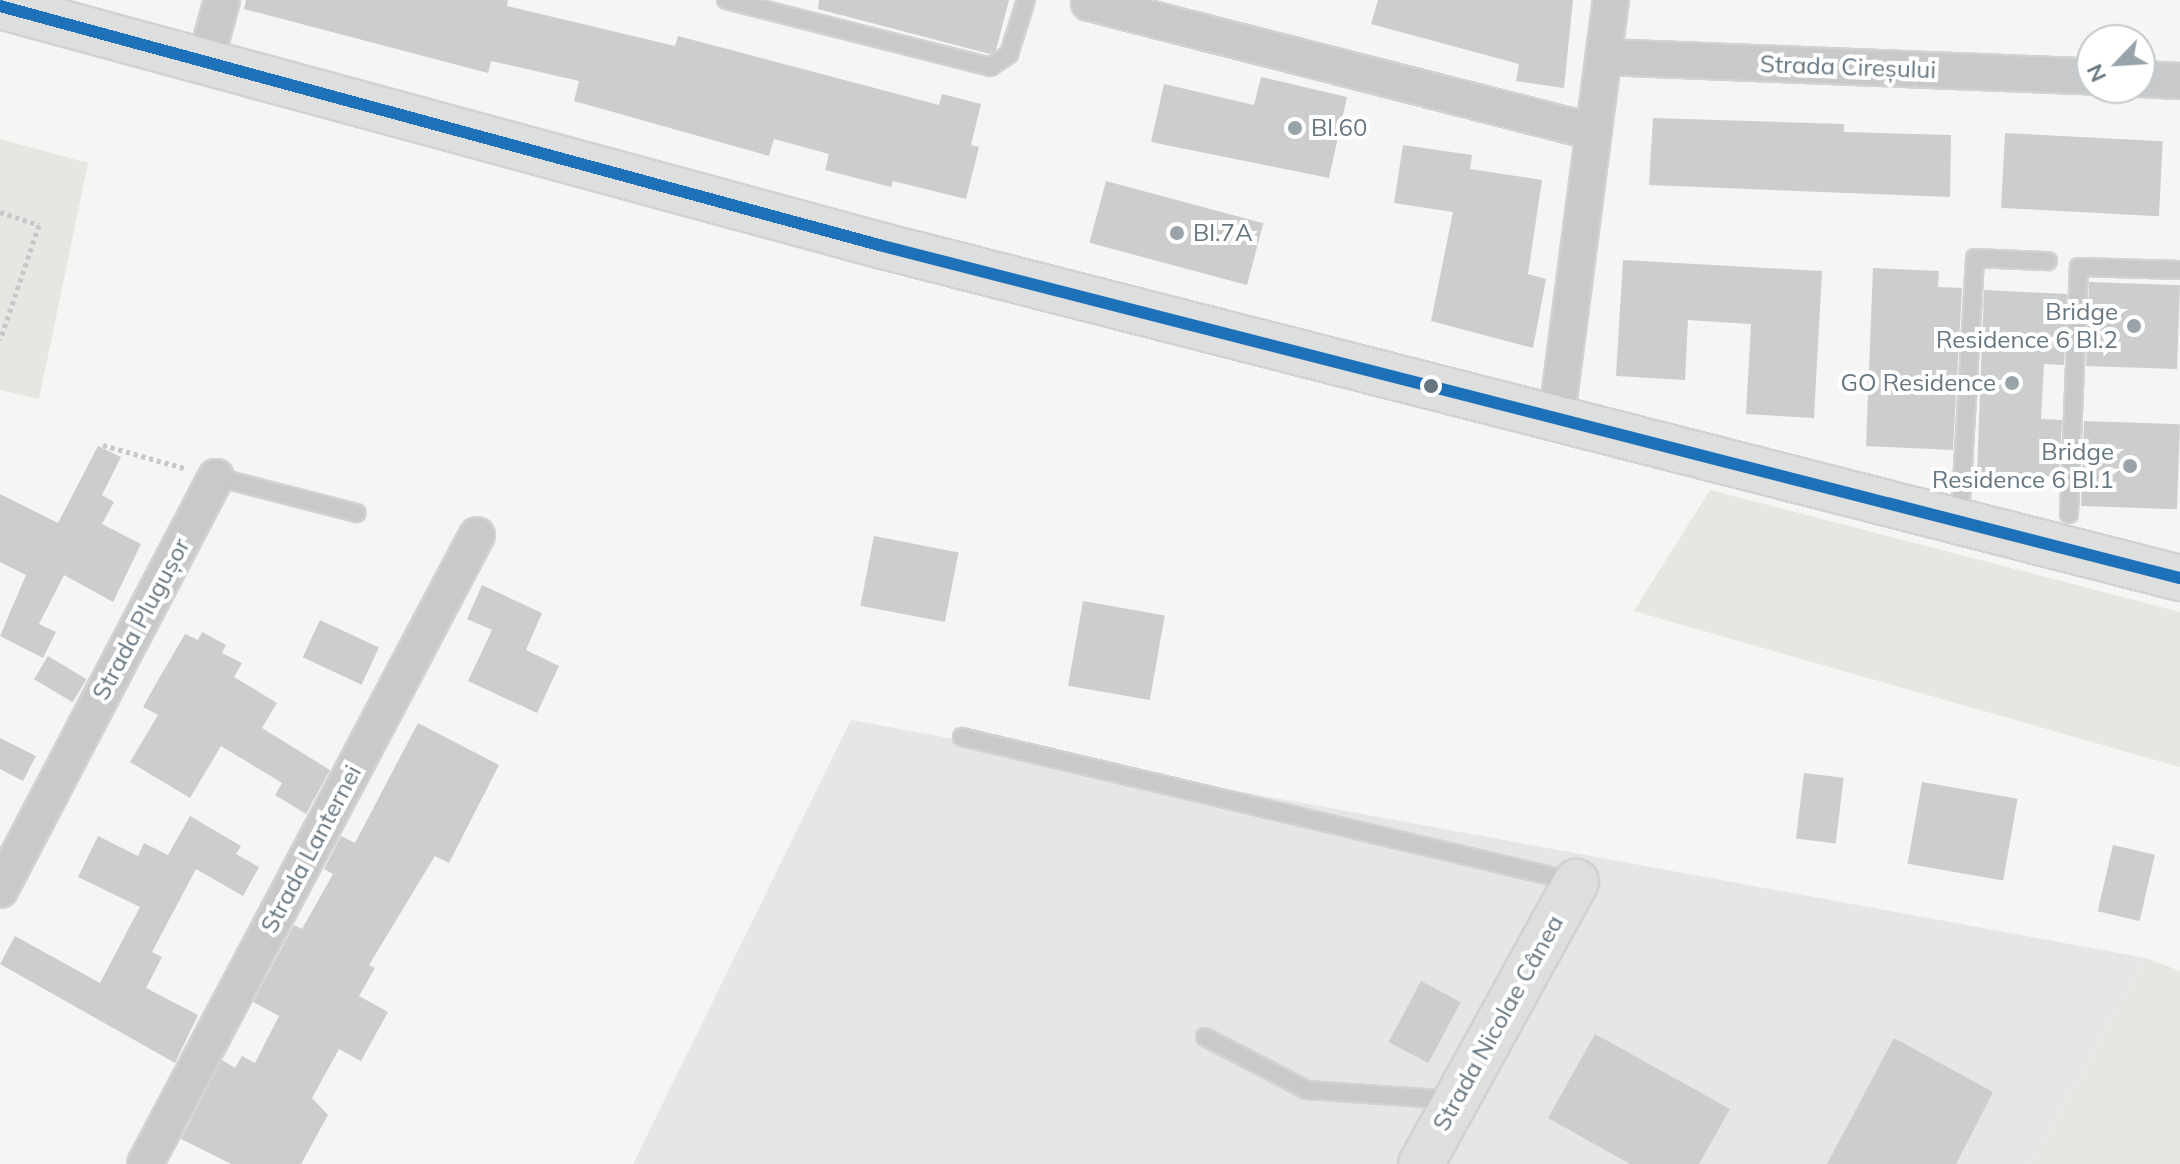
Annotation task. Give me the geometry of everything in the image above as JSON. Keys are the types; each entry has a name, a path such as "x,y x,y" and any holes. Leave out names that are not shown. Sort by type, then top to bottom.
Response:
{"street":[{"path":"205,63 222,0"},
{"path":"1556,422 1611,0"},
{"path":"1089,3 1594,132"},
{"path":"0,6 1556,422 2180,578"},
{"name":"Strada Cireșului","path":"1604,57 2076,76"},
{"path":"2156,80 2180,81"},
{"name":"Strada Plugușor","path":"0,890 216,477"},
{"name":"Strada Lanternei","path":"145,1164 477,535"},
{"name":"Strada Nicolae Cânea","path":"1421,1164 1576,882"}],"lane":[{"path":"726,0 766,5 990,67 1009,54 1026,0"},
{"path":"1960,523 1975,258 2048,261"},
{"path":"2069,514 2079,267 2180,270"},
{"path":"216,477 356,513"},
{"path":"962,737 1576,882"},
{"path":"1205,1037 1307,1090 1456,1101"}],"path":[{"path":"0,212 39,225 0,340"},
{"path":"103,445 216,477"}],"shaded area":[{"path":"0,139 88,163 39,399 0,390"},
{"path":"1710,490 2180,612 2180,767 1634,611"},
{"path":"851,720 2146,958 2031,1164 633,1164"},
{"path":"2146,958 2180,971 2180,1164 2031,1164"}],"building":[{"path":"246,0 508,0 507,6 675,46 678,36 939,105 942,94 981,104 971,145 979,147 966,199 893,181 891,187 825,170 829,154 774,139 769,156 574,101 579,81 491,61 488,73 244,9"},
{"path":"819,0 1009,0 996,50 990,54 818,9"},
{"path":"1378,0 1573,0 1564,88 1516,81 1519,64 1371,24"},
{"path":"1261,77 1347,97 1329,178 1151,142 1164,84 1254,105"},
{"path":"1653,118 1844,124 1844,132 1951,135 1950,197 1649,185"},
{"path":"2005,133 2163,141 2159,216 2001,208"},
{"path":"1403,145 1472,155 1470,169 1542,180 1528,274 1546,279 1533,348 1431,321 1453,212 1394,203"},
{"name":"Bl.7A","path":"1106,181 1263,223 1247,285 1089,243"},
{"path":"1623,260 1822,271 1814,418 1746,414 1751,324 1688,320 1685,380 1616,376"},
{"path":"1873,268 1939,271 1938,287 1962,288 1953,450 1866,446"},
{"name":"Bridge Residence 6 Bl.2","path":"2089,282 2180,285 2177,369 2086,366"},
{"name":"GO Residence","path":"1984,290 2067,294 2064,365 2044,364 2041,419 2062,420 2059,477 1977,473"},
{"name":"Bridge Residence 6 Bl.1","path":"2084,421 2180,424 2177,509 2081,506"},
{"path":"98,446 121,457 102,495 114,502 102,524 141,544 113,602 64,575 39,624 56,632 43,658 0,636 26,575 0,562 0,494 58,523"},
{"path":"874,536 958,552 945,622 860,606"},
{"path":"482,585 542,613 526,650 559,666 537,713 468,681 492,630 467,619"},
{"path":"1083,601 1165,615 1150,700 1068,686"},
{"path":"320,620 379,647 362,685 303,657"},
{"path":"202,632 226,645 222,653 242,663 234,677 277,703 262,728 330,770 306,814 275,795 282,783 221,746 190,798 130,762 158,715 143,707 185,634 198,640"},
{"path":"48,656 87,679 73,702 34,679"},
{"path":"418,723 499,765 449,863 435,856 369,965 375,968 359,996 388,1012 361,1061 339,1049 312,1098 328,1115 301,1164 231,1164 181,1139 222,1060 235,1068 242,1056 255,1063 279,1016 253,1002 294,925 302,929 333,874 324,869 341,836 355,843"},
{"path":"0,738 36,756 23,781 0,769"},
{"path":"1804,773 1844,778 1836,843 1796,839"},
{"path":"1922,782 2018,799 2003,881 1908,864"},
{"path":"190,816 241,846 236,854 259,867 243,896 196,869 152,952 162,957 146,988 198,1015 175,1063 0,964 15,936 100,983 140,907 78,877 98,836 138,856 144,843 168,855"},
{"path":"2113,845 2155,855 2140,921 2098,911"},
{"path":"1421,981 1461,1002 1428,1063 1389,1042"},
{"path":"1595,1034 1730,1109 1699,1164 1630,1164 1548,1118"},
{"path":"1894,1038 1993,1092 1956,1164 1827,1164"}],"transit line":[{"path":"0,6 879,245 2180,578"}],"place":[{"name":"Bl.60","path":"1295,128"},
{"name":"Bl.7A","path":"1177,233"},
{"name":"Bridge Residence 6 Bl.2","path":"2134,326"},
{"name":"GO Residence","path":"2012,383"},
{"name":"Bridge Residence 6 Bl.1","path":"2130,466"}]}
